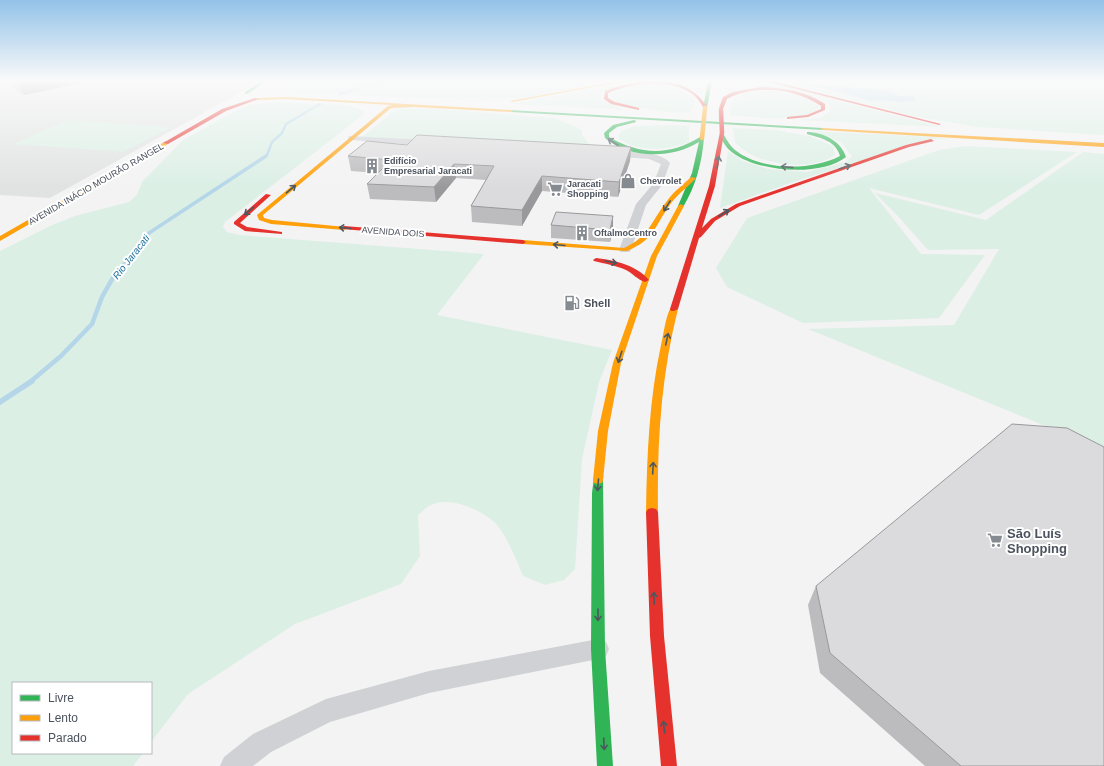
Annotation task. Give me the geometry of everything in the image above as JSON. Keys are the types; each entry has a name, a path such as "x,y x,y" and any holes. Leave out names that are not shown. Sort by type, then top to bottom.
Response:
{"main road":[{"name":"AVENIDA INÁCIO MOURÃO RANGEL","path":"0,231 203,117"},
{"name":"AVENIDA INÁCIO MOURÃO RANGEL","path":"0,239 212,117"},
{"path":"293,234 245,229 238,226 236,223 366,117"},
{"name":"AVENIDA DOIS","path":"379,117 262,212 260,215 261,219 271,222 625,250 640,245 646,241 671,200 693,178"},
{"path":"628,117 686,120"},
{"path":"698,117 999,139 1104,145"},
{"path":"605,766 598,649 598,492 603,431 617,363 645,280 660,244 686,196 700,158 704,117"},
{"path":"669,766 654,605 651,501 656,409 666,341 681,283 714,183 722,134 721,117"},
{"path":"763,122 802,117"},
{"path":"907,117 952,127 1012,134"},
{"path":"702,138 693,145 683,149 651,152 637,151 610,142 606,136 606,133 612,127 629,122 646,120 686,120 763,122 1104,139"},
{"path":"722,134 729,147 741,156 761,163 776,166 814,168 834,163 843,157 839,146 830,140 763,122"},
{"path":"696,240 713,220 738,205 894,151 923,142 937,140 999,139"},
{"path":"653,231 660,244"},
{"path":"394,243 402,233"},
{"path":"587,259 617,263 632,269 645,280"}],"street":[{"path":"352,138 439,144"},
{"path":"605,154 656,158 666,162 657,185 641,204 625,250"},
{"path":"232,766 262,743 326,711 430,682 598,649"}],"shaded area":[{"path":"0,117 197,117 50,198 0,195"}],"green space":[{"path":"225,117 361,117 225,222 223,227 227,232 239,235 484,254 437,315 612,350 599,382 582,459 575,569 564,580 545,585 523,576 506,538 492,520 467,506 457,503 439,502 426,508 418,515 420,556 401,584 295,624 188,694 152,741 152,682 12,682 12,754 142,754 133,766 0,766 0,251 50,226 75,216 129,202 137,195 142,182 183,140"},
{"path":"387,117 538,117 554,118 577,127 582,131 582,135 589,144 587,147 362,137"},
{"path":"753,117 796,117 790,118"},
{"path":"822,117 901,117 942,127 798,120"},
{"path":"918,117 1104,117 1104,135 977,127"},
{"path":"67,120 171,127 124,152 13,144"},
{"path":"635,126 689,126 689,142 672,147 652,149 634,146 625,143 618,138 621,131"},
{"path":"733,128 776,130 809,136 833,146 835,155 818,162 798,165 768,161 753,156 735,143"},
{"path":"812,131 952,138 931,139 793,182 720,208 728,151 743,161 768,169 807,172 846,162 852,156 841,142"},
{"path":"966,146 1077,152 979,215 869,188 921,254 985,255 939,318 803,323 727,287 716,268 747,218 939,150"},
{"path":"1083,152 1104,154 1104,450 808,329 954,325 999,249 928,250 875,193 986,220"}],"building":[{"path":"417,135 631,147 619,182 542,176 522,210 471,206 494,166 454,164 434,187 367,184 391,160 348,156 367,141 407,145"},
{"path":"556,212 613,216 610,230 551,225"},
{"name":"São Luís Shopping","path":"1012,424 1067,428 1104,447 1104,766 961,766 830,653 816,586"}],"waterway":[{"name":"Rio Jaracati","path":"264,157 267,155 272,142 282,133 286,124 298,117"},
{"name":"Rio Jaracati","path":"133,255 149,233 266,156"},
{"name":"Rio Jaracati","path":"30,382 61,356 92,324 102,297 115,274 134,254"},
{"name":"Rio Jaracati","path":"0,402 32,381"}],"traffic: fast":[{"path":"611,117 823,129"},
{"path":"634,121 615,126 606,133 607,138 630,149 655,153 680,149 692,145 702,138"},
{"path":"722,136 729,146 738,154 762,164 791,168 806,168 820,166 843,157 842,151 835,143 809,133"},
{"path":"681,206 695,173 700,156 702,138"},
{"path":"598,480 598,649 605,766"}],"traffic: slow":[{"path":"344,228 271,222 261,219 260,215 378,117"},
{"path":"702,138 704,117"},
{"path":"823,129 1104,145"},
{"path":"0,239 166,143"},
{"path":"523,242 625,250 634,246 647,236 671,199 693,178"},
{"path":"598,480 603,431 617,363 654,256 681,206"},
{"path":"652,512 656,409 663,359 674,309"}],"traffic: jam":[{"path":"166,143 212,117"},
{"path":"721,117 722,133"},
{"path":"789,118 801,117"},
{"path":"910,117 939,124"},
{"path":"674,309 712,186 722,133"},
{"path":"699,236 713,220 738,205 908,146 931,141"},
{"path":"268,195 236,223 245,229 280,233"},
{"path":"344,228 523,242"},
{"path":"596,260 610,262 628,268 640,275 645,280"},
{"path":"652,512 657,636 669,766"}],"place":[{"name":"Edifício Empresarial Jaracati","path":"372,166"},
{"name":"Chevrolet","path":"628,181"},
{"name":"Jaracati Shopping","path":"555,189"},
{"name":"OftalmoCentro","path":"582,233"},
{"name":"Shell","path":"572,303"},
{"name":"São Luís Shopping","path":"995,540"}]}
